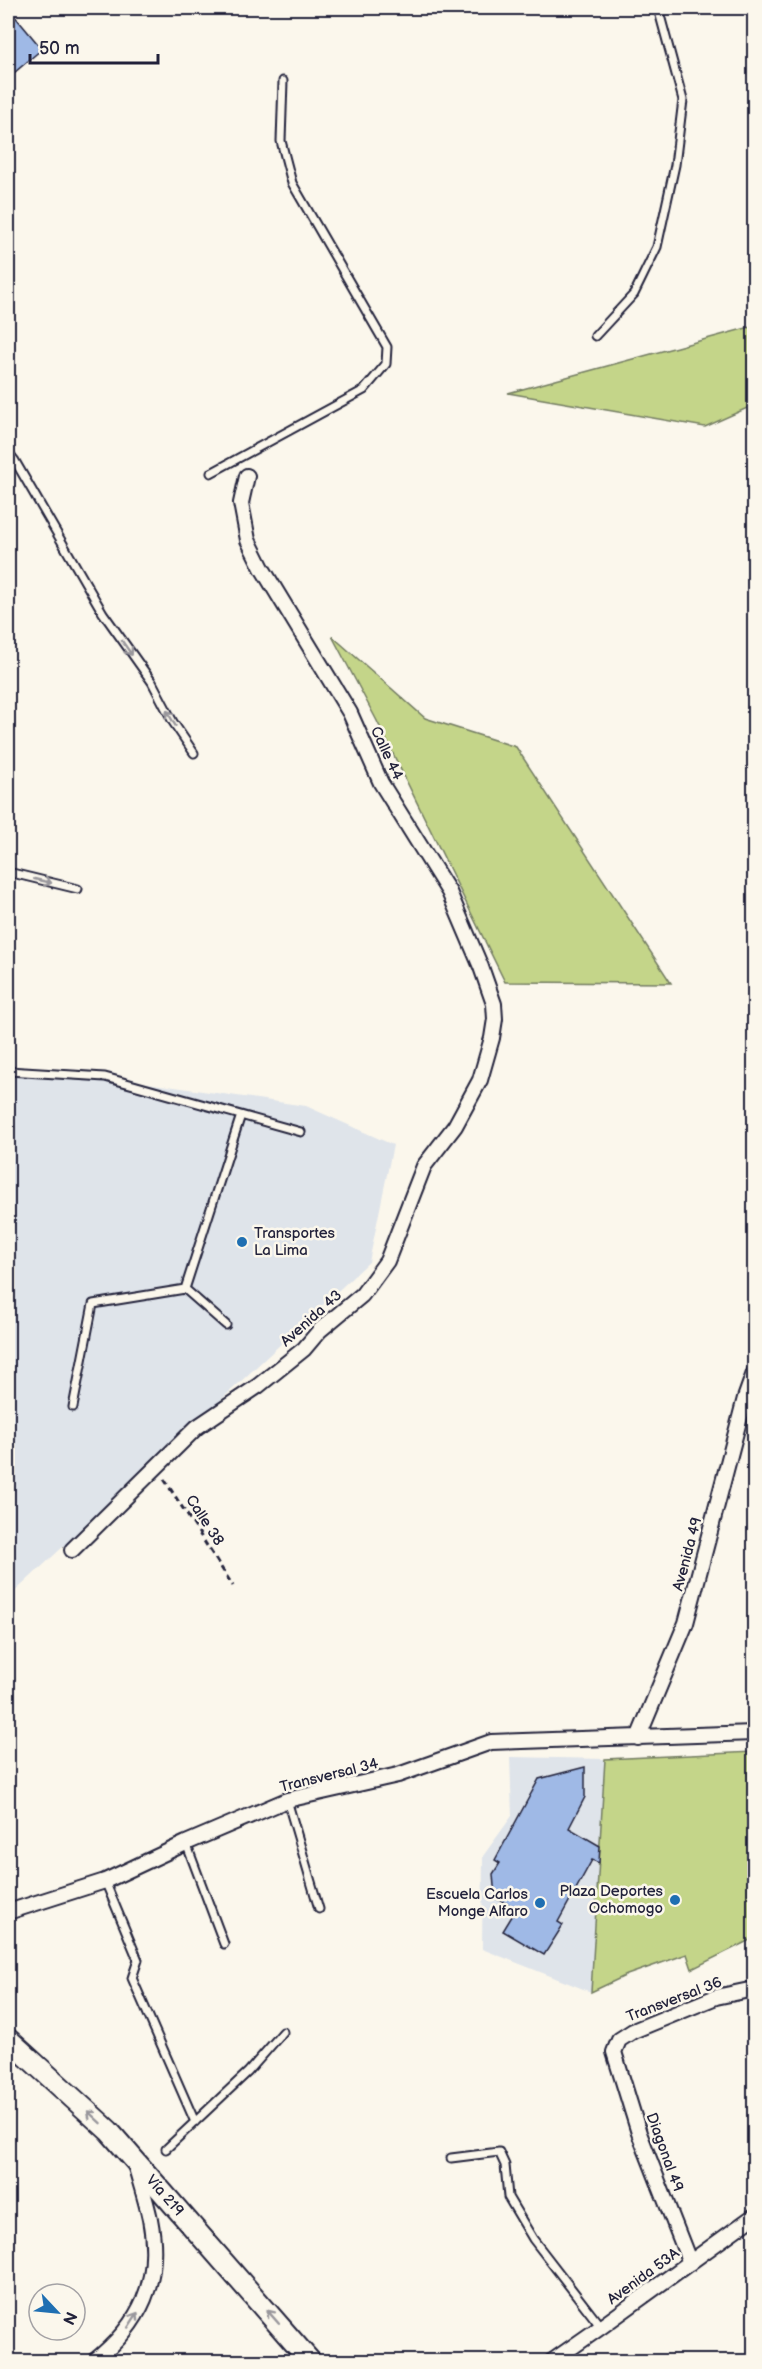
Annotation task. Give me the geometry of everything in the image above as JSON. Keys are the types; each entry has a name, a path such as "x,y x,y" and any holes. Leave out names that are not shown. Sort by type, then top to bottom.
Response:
{"main road":[{"name":"Vía 219","path":"8,2039 94,2116 312,2361"}],"street":[{"name":"Calle 44","path":"247,476 241,503 248,540 268,578 341,697 381,783 449,892 481,966 494,1004 495,1019 490,1048"},
{"name":"Avenida 43","path":"72,1550 197,1427 258,1386 304,1349 320,1330 362,1295 387,1261 424,1166 455,1126 480,1080 490,1048"},
{"name":"Avenida 49","path":"638,1738 686,1623 745,1398 754,1374"},
{"name":"Transversal 34","path":"8,1912 105,1881 287,1800 398,1775 491,1742 754,1733"},
{"name":"Transversal 36","path":"614,2052 619,2040 633,2031 716,1996 754,1989"},
{"name":"Diagonal 49","path":"614,2052 639,2133 690,2263"},
{"path":"93,2361 113,2346 131,2325 143,2304 150,2275 153,2247 150,2218 134,2159"},
{"name":"Avenida 53A","path":"551,2361 754,2216"}],"lane":[{"path":"594,336 634,294 657,247 675,165 683,100 658,8"},
{"path":"211,472 364,390 386,364 387,347 292,183 281,141 283,81"},
{"path":"8,452 103,613 152,682 173,722 194,753"},
{"path":"8,872 78,889"},
{"path":"8,1071 105,1077 301,1132"},
{"path":"185,1288 242,1115"},
{"path":"185,1288 226,1325"},
{"path":"73,1407 93,1304 185,1288"},
{"path":"287,1800 319,1909"},
{"path":"186,1843 224,1944"},
{"path":"105,1881 138,1960 132,1978 195,2122"},
{"path":"166,2149 248,2072 283,2032"},
{"path":"451,2158 499,2152 505,2165 508,2197 533,2239 601,2327"}],"path":[{"name":"Calle 38","path":"157,1468 233,1586"}],"shaded area":[{"path":"8,1067 105,1077 306,1106 393,1145 369,1262 8,1598"},
{"name":"Escuela Carlos Monge Alfaro","path":"510,1757 605,1759 591,1992 482,1949 483,1856 512,1816"}],"green space":[{"path":"754,326 754,405 705,427 508,393"},
{"path":"332,636 425,718 516,747 671,983 505,982 376,719"},
{"name":"Plaza Deportes Ochomogo","path":"754,1752 754,1938 692,1969 687,1954 627,1975 591,1992 605,1759"}],"building":[{"path":"8,8 42,49 8,78"},
{"path":"585,1767 585,1797 569,1828 600,1846 599,1863 592,1860 558,1922 563,1925 544,1955 503,1931 517,1908 495,1898 493,1874 500,1863 495,1860 539,1779"}],"place":[{"name":"Transportes La Lima","path":"242,1242"},
{"name":"Plaza Deportes Ochomogo","path":"675,1900"},
{"name":"Escuela Carlos Monge Alfaro","path":"540,1903"}]}
